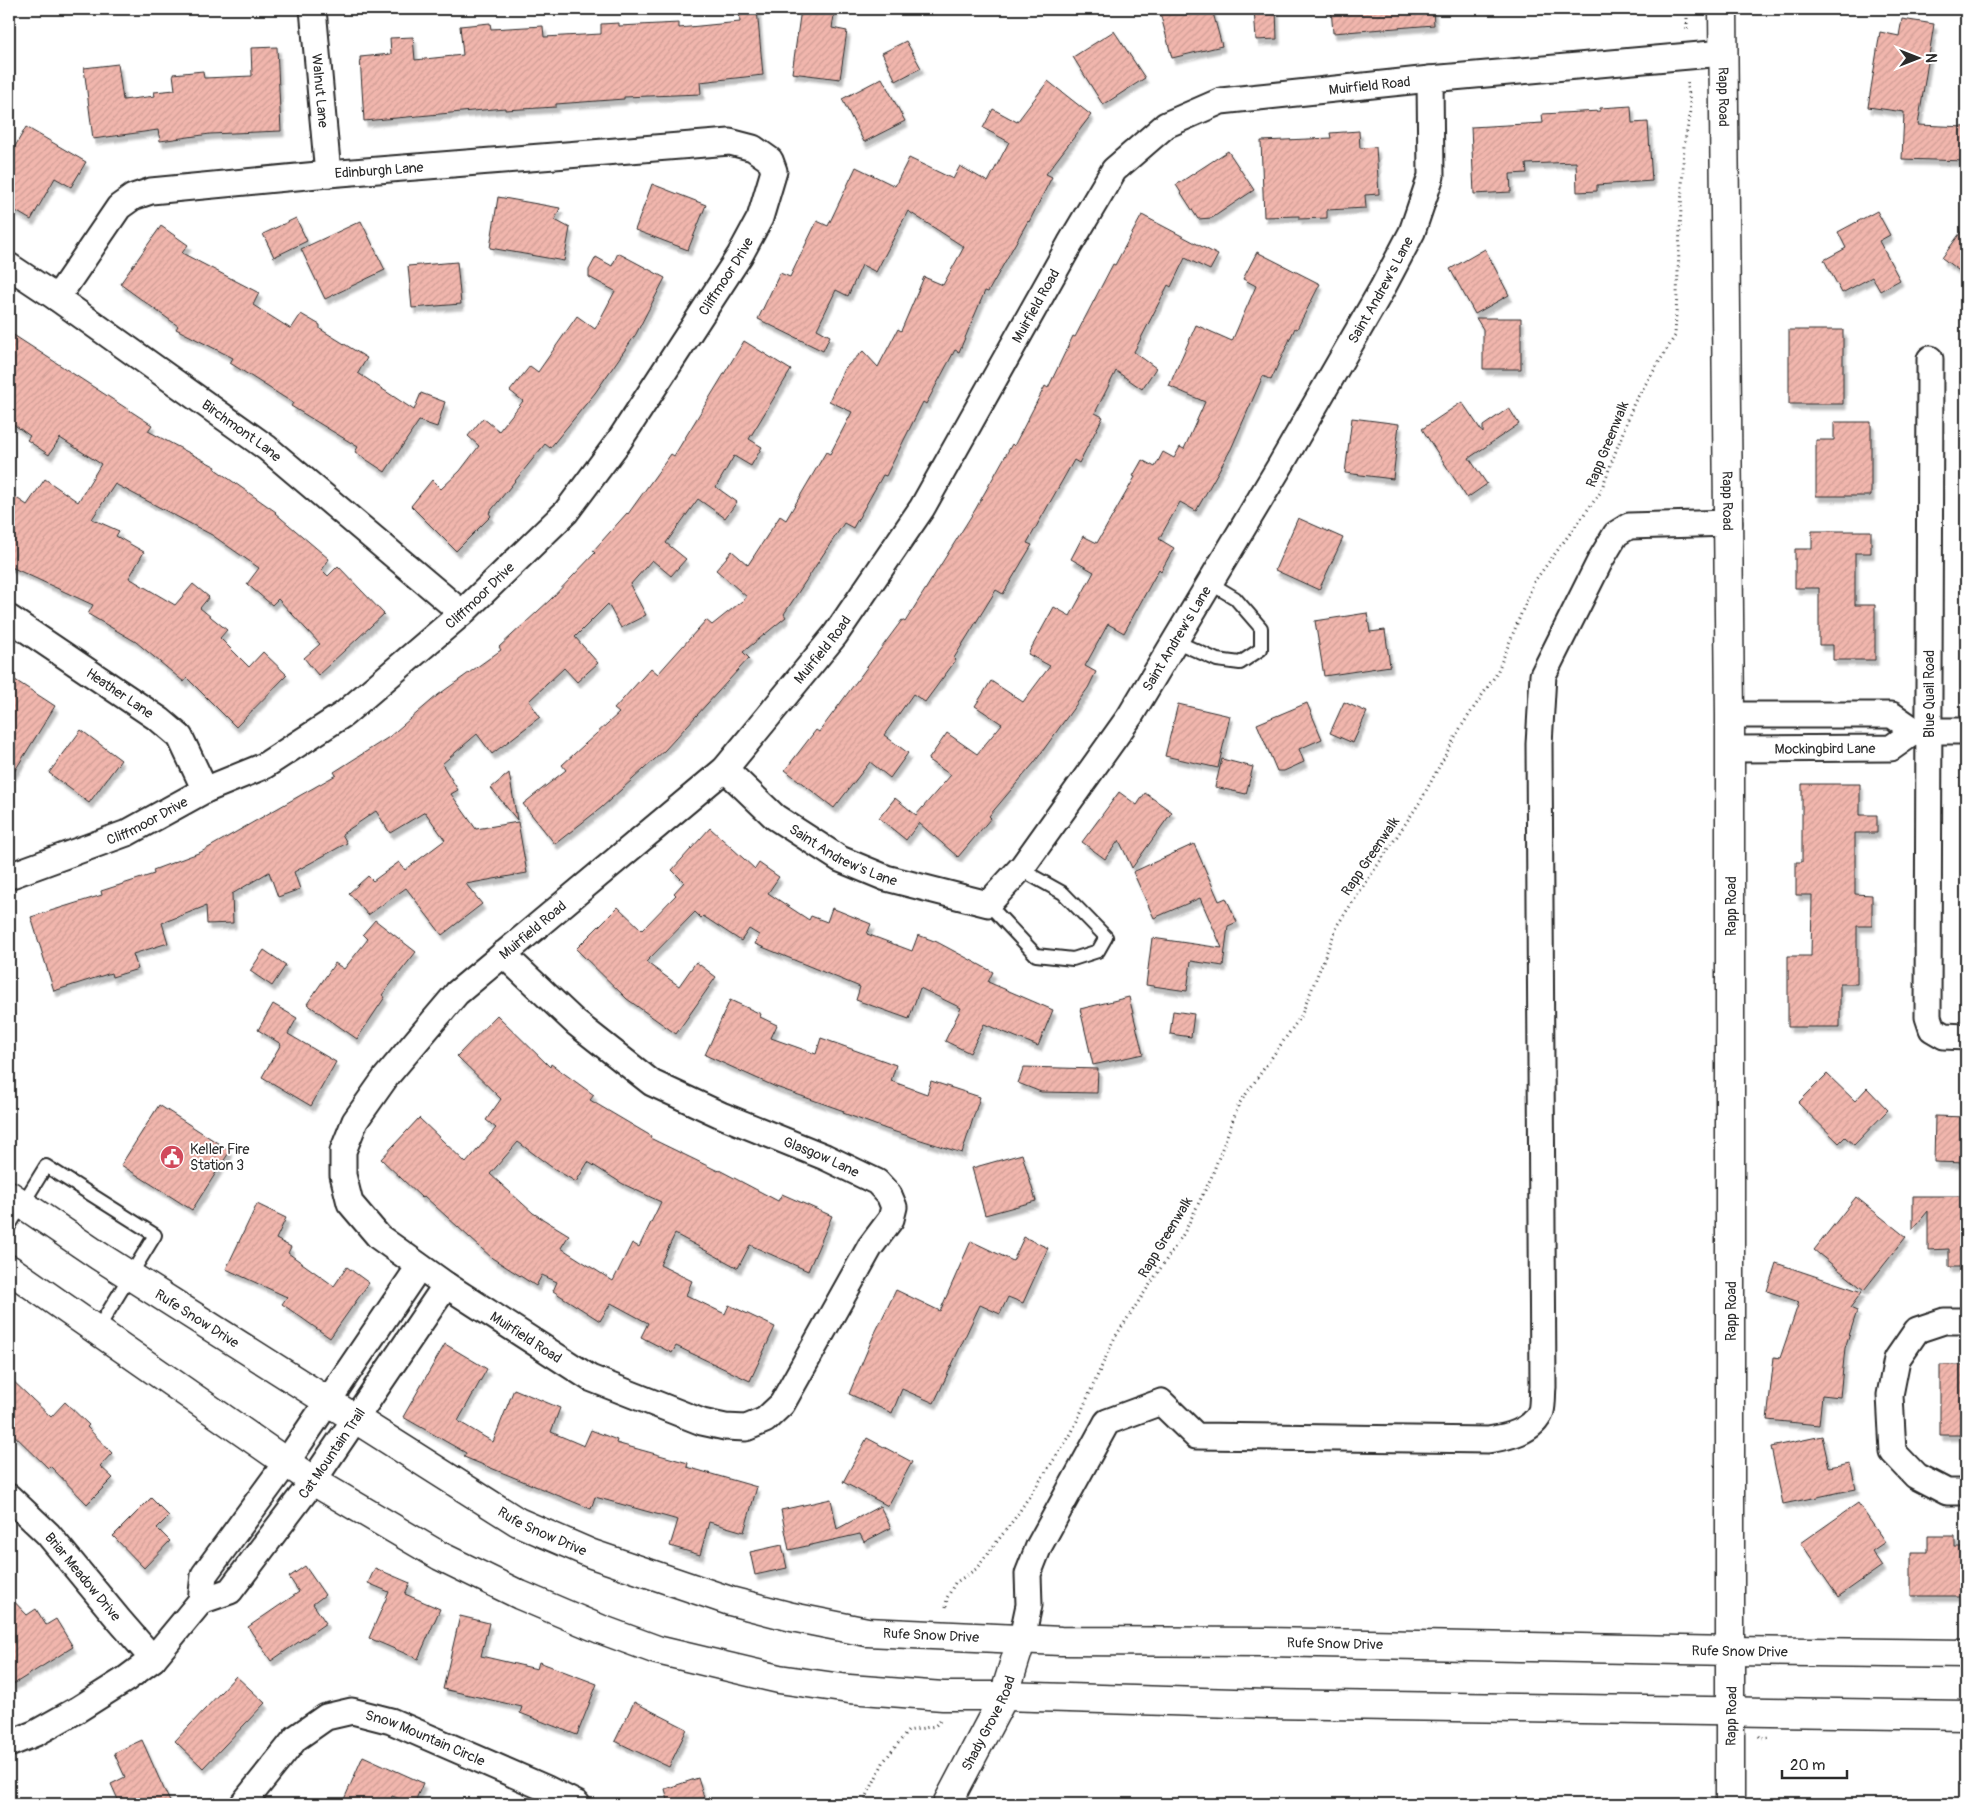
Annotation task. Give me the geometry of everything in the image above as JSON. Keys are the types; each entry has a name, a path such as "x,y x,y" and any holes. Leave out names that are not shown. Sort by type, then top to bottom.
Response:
{"main road":[{"name":"Rapp Road","path":"1723,9 1730,715 1732,1651 1730,1804"},
{"name":"Rufe Snow Drive","path":"13,1208 131,1276 518,1522 592,1554 666,1580 730,1601 792,1617 867,1632 1061,1641 1268,1642 1966,1654"},
{"path":"9,1269 313,1481 440,1556 520,1595 600,1629 657,1650 779,1678 849,1689 943,1696 1004,1696 1268,1704 1966,1715"},
{"name":"Shady Grove Road","path":"947,1804 1004,1696 1022,1638"}],"street":[{"name":"Walnut Lane","path":"313,9 328,174"},
{"name":"Muirfield Road","path":"725,1427 702,1422 590,1378 419,1267 379,1237 350,1203 343,1175 343,1151 355,1121 386,1077 457,993 725,770 835,634 922,508 1070,244 1114,170 1166,125 1221,102 1430,79 1723,53"},
{"name":"Saint Andrew's Lane","path":"725,770 775,817 840,859 886,878 988,904 1020,869 1130,716 1372,306 1412,232 1431,176 1430,79"},
{"name":"Edinburgh Lane","path":"57,298 119,207 133,197 151,191 328,174 730,142 753,148"},
{"name":"Cliffmoor Drive","path":"9,876 127,834 205,790 264,766 344,714 462,613 566,512 619,441 740,255 760,218 774,171 770,160 753,148"},
{"name":"Birchmont Lane","path":"9,266 57,298 267,448 462,613"},
{"name":"Blue Quail Road","path":"1930,359 1922,731 1928,1017 1932,1029 1944,1036 1966,1036"},
{"path":"1022,1638 1029,1605 1028,1574 1039,1546 1107,1422 1161,1402 1196,1436 1488,1440 1513,1436 1531,1424 1541,1411 1543,1367 1539,744 1543,674 1601,559 1616,534 1630,526 1648,527 1729,523"},
{"name":"Heather Lane","path":"9,618 160,720 180,737 205,790"},
{"path":"1730,715 1892,715 1922,731 1966,731"},
{"name":"Mockingbird Lane","path":"1730,749 1892,748 1922,731"},
{"name":"Glasgow Lane","path":"503,954 576,1023 652,1083 721,1116 825,1157 877,1182 889,1196 894,1207 892,1220 870,1247 782,1404 765,1420 746,1428 725,1427"},
{"path":"9,1744 36,1733 77,1710 154,1659 200,1601 204,1574 330,1401 419,1267"},
{"name":"Cat Mountain Trail","path":"200,1601 230,1591 313,1481 446,1285"},
{"path":"1966,1321 1944,1321 1917,1330 1896,1359 1890,1395 1893,1452 1916,1476 1947,1492 1966,1492"},
{"name":"Briar Meadow Drive","path":"9,1497 48,1534 154,1659"},
{"name":"Snow Mountain Circle","path":"243,1804 296,1738 326,1717 352,1711 391,1721 545,1788 577,1804"}],"lane":[{"path":"1175,641 1217,660 1240,663 1261,649 1261,628 1236,598 1210,583"},
{"path":"988,904 1036,955 1073,959 1098,951 1106,937 1063,893 1020,869"},
{"path":"13,1208 46,1166 155,1235 97,1330"}],"path":[{"path":"1687,9 1687,29"},
{"name":"Rapp Greenwalk","path":"946,1607 947,1598 955,1583 976,1569 1015,1518 1071,1434 1115,1337 1184,1233 1211,1178 1239,1104 1301,1016 1338,924 1420,802 1459,730 1497,673 1534,582 1600,493 1634,403 1675,336 1684,144 1691,111 1687,74"},
{"path":"863,1804 884,1761 908,1731 935,1726 943,1719"}],"building":[{"path":"739,9 757,9 763,75 700,82 701,94 624,97 624,99 556,104 556,107 505,110 505,108 364,121 360,57 391,54 390,38 413,37 415,60 463,55 460,26 490,23 491,29 543,26 544,37 601,34 601,24 619,23 619,26 679,23 679,28 740,22"},
{"path":"801,9 835,9 832,28 847,31 840,79 792,73"},
{"path":"1159,9 1212,9 1222,46 1172,58"},
{"path":"1254,9 1276,9 1277,39 1256,40"},
{"path":"1331,9 1433,9 1434,25 1333,33"},
{"path":"1902,19 1934,24 1918,125 1966,127 1966,161 1902,159 1904,112 1868,107 1880,32 1899,36"},
{"path":"1114,31 1145,78 1103,105 1073,57"},
{"path":"906,41 921,68 896,81 882,53"},
{"path":"277,47 281,131 210,134 160,141 158,130 93,139 84,68 118,64 123,100 155,96 154,92 175,90 173,74 203,71 204,78 252,76 251,48"},
{"path":"882,78 905,121 864,142 842,99"},
{"path":"1048,81 1091,115 1046,174 1052,177 1029,222 988,292 985,291 959,352 955,350 926,404 923,402 886,476 883,475 853,528 844,523 784,614 786,617 743,652 749,658 665,750 601,808 555,844 523,804 566,770 562,765 619,713 614,709 651,668 658,674 706,620 712,625 747,597 716,570 732,551 748,565 780,516 786,520 826,452 830,454 852,412 829,401 844,369 863,351 878,367 898,329 901,331 924,277 943,285 964,247 908,211 876,272 862,265 848,296 836,290 817,329 830,336 823,351 758,319 780,273 790,277 817,221 828,226 856,167 895,186 909,158 953,179 960,166 988,182 1009,142 983,128 993,109 1017,122"},
{"path":"1631,106 1632,123 1648,122 1652,181 1597,185 1597,191 1577,192 1576,162 1526,164 1527,173 1510,174 1511,192 1474,194 1471,127 1543,123 1542,114 1600,111 1600,108"},
{"path":"26,127 86,162 71,187 55,178 31,220 9,207 9,157"},
{"path":"1359,131 1360,148 1376,147 1379,194 1365,195 1366,208 1327,210 1327,218 1299,219 1299,216 1264,217 1261,141 1331,138 1330,133"},
{"path":"1228,151 1254,190 1212,218 1198,219 1176,185"},
{"path":"652,184 706,205 688,250 635,230"},
{"path":"498,197 560,208 555,220 570,228 564,261 490,248"},
{"path":"1877,211 1890,235 1879,241 1900,280 1880,291 1872,277 1842,293 1824,260 1846,248 1838,232"},
{"path":"1142,215 1218,255 1210,270 1185,258 1171,287 1168,285 1134,352 1156,368 1142,389 1116,371 1095,413 1103,417 1079,463 1074,460 1027,543 1032,545 1003,594 996,590 954,658 956,660 925,702 913,694 884,735 908,753 890,778 870,762 834,808 785,770 816,730 819,732 902,620 905,622 975,510 1012,444 1014,446 1045,386 1048,388 1073,336 1075,337 1113,264 1115,265"},
{"path":"296,218 307,241 274,257 263,234"},
{"path":"361,221 385,270 325,299 301,249"},
{"path":"1966,225 1966,276 1942,258"},
{"path":"161,226 188,245 182,253 259,293 253,305 291,329 301,314 320,325 320,329 367,358 358,373 414,410 421,393 445,402 437,427 419,421 385,472 355,452 358,447 291,406 293,403 230,363 233,358 176,329 178,326 120,284"},
{"path":"1485,249 1509,295 1475,314 1450,269"},
{"path":"1257,252 1320,284 1297,329 1295,328 1271,380 1263,376 1231,449 1196,511 1180,502 1159,539 1174,548 1161,571 1159,569 1124,633 1108,624 1085,666 1096,672 1088,688 1034,763 989,816 991,818 958,857 919,823 906,840 879,818 895,798 916,815 951,775 928,760 947,733 977,754 1002,724 975,706 991,681 1023,702 1050,666 1028,654 1054,607 1070,616 1094,572 1071,559 1083,536 1097,543 1135,477 1133,476 1142,460 1155,467 1163,452 1174,458 1180,447 1184,449 1205,402 1169,386 1196,325 1232,341 1256,286 1243,279"},
{"path":"618,253 665,278 636,334 595,393 550,448 545,444 489,513 491,516 456,551 411,506 432,480 441,489 460,471 479,446 468,436 483,418 499,431 523,401 510,391 530,366 538,372 577,316 595,329 615,291 589,277 589,270 596,257 612,266"},
{"path":"457,262 461,304 412,308 408,266"},
{"path":"1476,318 1521,318 1521,369 1483,369 1483,329"},
{"path":"1789,330 1843,330 1843,404 1789,404"},
{"path":"9,332 152,425 148,431 216,467 215,469 276,512 329,559 322,570 328,576 338,566 384,614 318,675 304,658 320,644 278,599 272,605 247,584 259,568 212,535 115,484 92,519 119,531 116,536 144,552 129,578 175,605 193,584 209,597 200,608 227,630 220,638 249,667 263,652 287,675 236,727 187,678 184,682 136,642 88,614 93,605 9,566 9,493 27,505 45,479 78,502 101,464 60,438 49,455 27,440 30,436 9,421"},
{"path":"744,341 791,370 749,439 762,447 751,466 734,456 716,487 737,502 725,518 698,499 666,543 686,559 671,576 652,560 630,585 646,615 621,628 608,604 575,637 598,663 577,682 564,668 529,701 540,717 492,754 477,734 442,764 458,790 451,794 476,829 518,822 527,873 466,884 482,904 442,935 406,888 368,915 349,893 368,876 373,881 399,862 405,870 445,840 425,812 390,833 376,811 342,834 347,843 294,872 300,889 278,897 269,872 232,894 233,923 207,924 206,906 162,923 168,943 133,954 138,969 112,977 111,973 54,991 31,917 102,895 101,891 154,874 153,870 201,852 336,775 334,772 389,737 438,695 501,650 499,647 550,600 595,553 593,551 628,514 671,454 674,456"},
{"path":"1462,402 1483,433 1483,426 1509,408 1519,424 1469,458 1487,484 1467,498 1422,429"},
{"path":"1352,418 1399,424 1393,479 1345,473"},
{"path":"1834,422 1871,422 1871,496 1816,496 1816,440 1834,440"},
{"path":"1298,518 1343,538 1319,590 1275,570"},
{"path":"1812,531 1871,531 1871,553 1855,553 1855,605 1875,605 1875,660 1833,660 1833,645 1819,645 1819,588 1795,588 1795,549 1812,549"},
{"path":"1367,613 1370,632 1385,630 1390,666 1324,676 1315,621"},
{"path":"9,676 55,706 9,780"},
{"path":"1344,702 1367,712 1353,743 1330,733"},
{"path":"1307,703 1322,739 1299,749 1304,762 1284,771 1277,771 1257,724"},
{"path":"1178,704 1230,716 1218,768 1165,756"},
{"path":"81,730 121,760 89,803 49,773"},
{"path":"1222,759 1253,767 1246,794 1215,787"},
{"path":"509,773 517,820 491,788"},
{"path":"1802,784 1860,784 1860,815 1877,815 1877,833 1855,833 1855,894 1872,895 1872,926 1857,926 1857,984 1840,984 1840,1027 1788,1027 1788,956 1811,956 1812,895 1796,895 1796,862 1802,862"},
{"path":"1119,792 1137,805 1145,793 1172,812 1132,868 1119,840 1105,859 1082,842"},
{"path":"710,828 755,869 759,863 779,877 768,893 809,920 811,916 827,922 832,908 871,924 867,934 912,951 918,935 937,942 993,972 988,982 1053,1010 1038,1046 984,1024 970,1053 945,1041 961,1008 920,988 909,1019 856,1000 860,987 755,944 759,935 749,929 741,941 703,916 701,918 695,912 646,962 679,986 696,962 716,977 676,1034 627,999 576,949 618,907 642,930 676,895 674,893 684,882 672,870"},
{"path":"1194,844 1219,901 1226,898 1237,922 1228,926 1223,966 1191,961 1187,991 1146,985 1152,938 1222,948 1200,898 1154,918 1133,872"},
{"path":"375,920 416,952 382,995 385,997 357,1039 307,1004 335,963 344,969 368,939 363,934"},
{"path":"264,950 286,965 272,986 250,971"},
{"path":"1129,997 1143,1054 1093,1065 1080,1009"},
{"path":"730,1000 761,1014 760,1017 777,1025 771,1038 816,1054 821,1038 896,1065 891,1081 927,1094 931,1081 980,1097 962,1153 843,1113 844,1111 776,1087 705,1055"},
{"path":"273,1004 297,1018 288,1034 336,1062 311,1106 262,1077 281,1044 258,1030"},
{"path":"1173,1011 1194,1014 1191,1037 1170,1034"},
{"path":"497,1015 550,1067 551,1064 594,1095 590,1100 651,1136 650,1138 719,1170 778,1201 782,1194 832,1216 808,1271 750,1245 738,1268 675,1234 660,1265 692,1281 686,1295 725,1314 729,1305 775,1327 750,1381 676,1346 672,1353 641,1337 648,1323 611,1303 600,1321 553,1291 557,1282 542,1275 536,1286 492,1258 424,1196 422,1198 381,1159 419,1118 466,1163 496,1128 486,1120 501,1099 457,1056","holes":["518,1142 550,1166 576,1182 588,1162 623,1184 661,1202 639,1247 632,1243 613,1281 561,1248 569,1235 533,1213 490,1174"]},
{"path":"1024,1067 1098,1069 1097,1093 1041,1092 1018,1083"},
{"path":"1827,1074 1855,1101 1867,1088 1888,1110 1854,1145 1845,1137 1839,1143 1798,1103"},
{"path":"159,1105 230,1151 192,1210 121,1165"},
{"path":"1935,1116 1966,1117 1966,1163 1934,1162"},
{"path":"1022,1154 1036,1201 985,1215 972,1168"},
{"path":"1913,1196 1966,1196 1966,1267 1949,1267 1949,1249 1928,1250 1928,1211 1913,1229"},
{"path":"1856,1197 1906,1237 1864,1290 1814,1250"},
{"path":"257,1204 286,1218 276,1239 291,1247 288,1253 334,1286 347,1267 369,1283 330,1338 282,1304 287,1297 226,1269"},
{"path":"1024,1237 1048,1248 1023,1303 1008,1297 1000,1314 980,1305 934,1403 902,1389 892,1413 849,1394 873,1337 896,1290 940,1311 971,1241 1013,1261"},
{"path":"1776,1263 1862,1292 1850,1308 1857,1311 1845,1348 1840,1397 1822,1395 1819,1425 1767,1420 1774,1357 1780,1358 1799,1302 1767,1291"},
{"path":"445,1344 487,1369 458,1421 493,1442 514,1389 560,1408 551,1432 584,1446 591,1430 617,1440 616,1443 688,1463 687,1467 757,1487 744,1532 709,1522 700,1555 670,1546 678,1520 595,1497 591,1509 464,1457 466,1453 403,1417"},
{"path":"1940,1365 1966,1365 1966,1435 1940,1435"},
{"path":"9,1377 51,1417 65,1402 89,1425 87,1427 112,1453 100,1466 113,1478 87,1504 50,1466 48,1468 9,1430"},
{"path":"1822,1436 1829,1467 1850,1463 1856,1489 1783,1504 1771,1447"},
{"path":"867,1438 912,1462 888,1506 843,1482"},
{"path":"151,1498 169,1516 157,1528 170,1541 144,1568 113,1536"},
{"path":"831,1499 837,1529 880,1506 891,1528 864,1542 860,1534 789,1550 781,1510"},
{"path":"1858,1503 1885,1542 1872,1551 1882,1566 1838,1597 1801,1543"},
{"path":"1928,1536 1955,1536 1955,1547 1966,1547 1966,1596 1911,1596 1911,1552 1928,1552"},
{"path":"782,1545 787,1568 755,1575 750,1552"},
{"path":"305,1566 325,1595 313,1604 326,1623 271,1661 248,1627 299,1592 289,1577"},
{"path":"375,1568 410,1583 405,1594 440,1609 418,1659 369,1638 389,1592 368,1583"},
{"path":"9,1596 27,1615 36,1609 46,1625 56,1619 73,1647 9,1687"},
{"path":"460,1616 489,1623 481,1656 537,1669 539,1662 597,1684 577,1735 520,1713 522,1707 443,1689"},
{"path":"236,1676 265,1703 203,1768 175,1741"},
{"path":"634,1702 687,1729 669,1767 615,1741"},
{"path":"142,1740 171,1804 120,1804 111,1784 125,1777 114,1753"},
{"path":"363,1756 423,1783 414,1804 392,1796 389,1804 342,1804"},
{"path":"698,1778 706,1804 669,1804 665,1789"}],"place":[{"name":"Keller Fire Station 3","path":"172,1157"}]}
